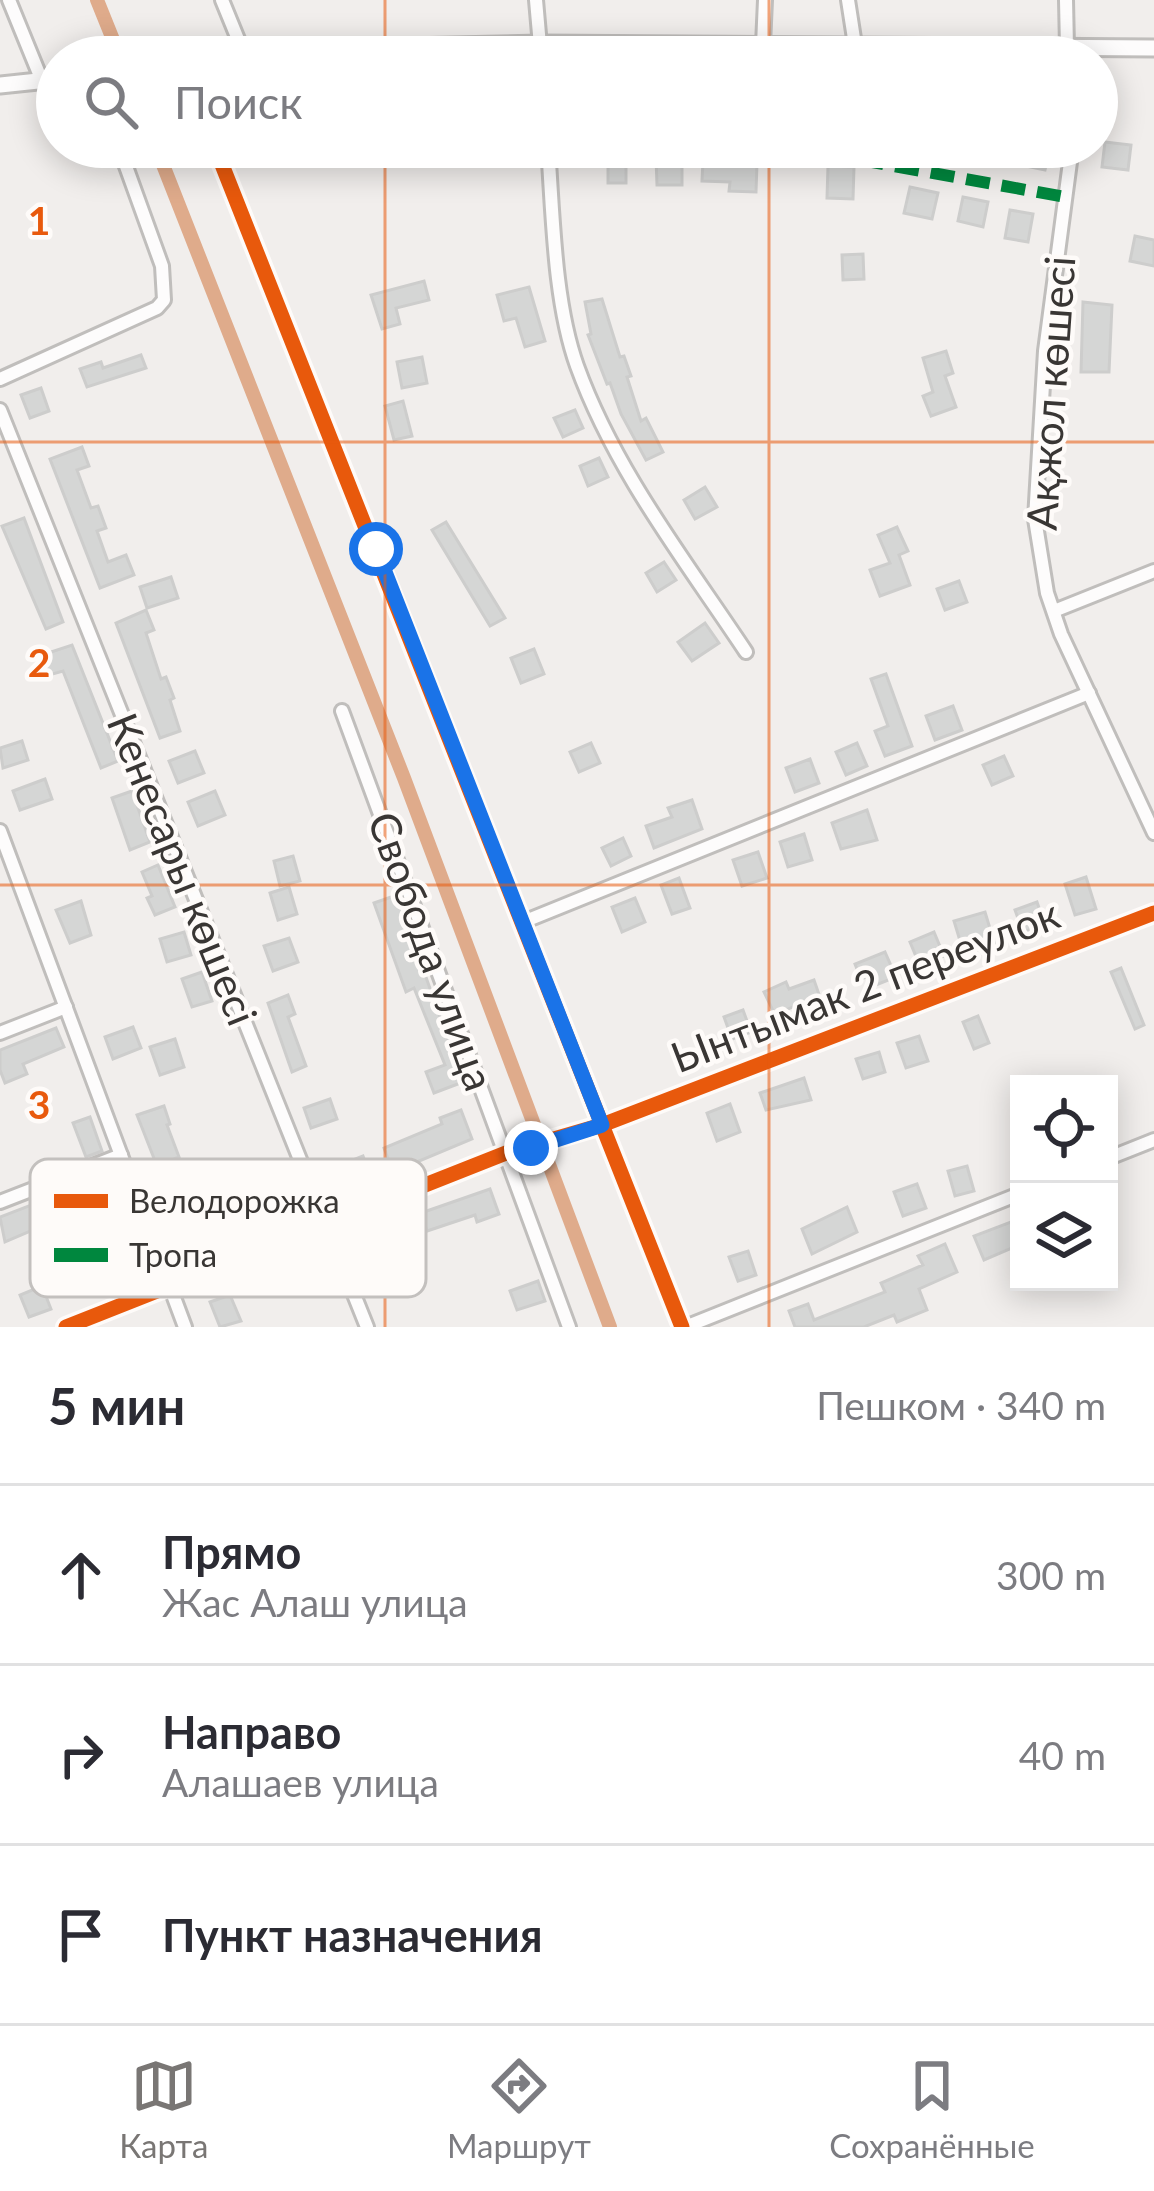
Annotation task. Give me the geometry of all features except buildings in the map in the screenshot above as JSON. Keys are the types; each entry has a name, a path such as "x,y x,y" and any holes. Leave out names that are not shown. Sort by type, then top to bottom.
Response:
{"street":[{"path":"9,0 36,53"},
{"path":"222,0 230,36"},
{"path":"536,0 540,36"},
{"path":"763,36 765,0"},
{"path":"848,0 854,36"},
{"path":"1066,0 1067,36"},
{"path":"1118,50 1154,48"},
{"path":"0,85 36,81"},
{"path":"0,379 157,308 164,300 162,266 127,168"},
{"path":"222,168 684,1327 1010,1198"},
{"path":"550,168 560,281 576,364 620,462 746,652"},
{"name":"Ақжол көшесі","path":"1069,168 1045,351 1035,519 1054,611 1089,693 1149,809 1154,832"},
{"name":"Кенесары көшесі","path":"0,410 299,1159"},
{"path":"1054,611 1154,571"},
{"path":"523,922 1089,693"},
{"name":"Свобода улица","path":"342,711 569,1327"},
{"path":"0,831 6,866 66,1007 122,1159"},
{"name":"Ынтымак 2 переулок","path":"426,1184 506,1153 602,1125 1154,913"},
{"path":"0,1033 66,1007"},
{"path":"1118,1154 1154,1140"},
{"path":"111,1159 121,1155"},
{"path":"0,1202 30,1190"},
{"name":"Ынтымак 2 переулок","path":"66,1327 140,1297"},
{"path":"174,1297 185,1327"},
{"name":"Кенесары көшесі","path":"355,1297 367,1327"}],"waterway":[{"path":"97,0 112,36"},
{"path":"164,168 404,778 610,1327"}],"marked path":[{"path":"905,168 1065,197"}],"cycle path":[{"path":"223,168 682,1327"},
{"path":"426,1185 506,1153 602,1125 1154,913"},
{"path":"66,1327 142,1297"}],"route":[{"path":"376,549 602,1125 531,1148"}]}
